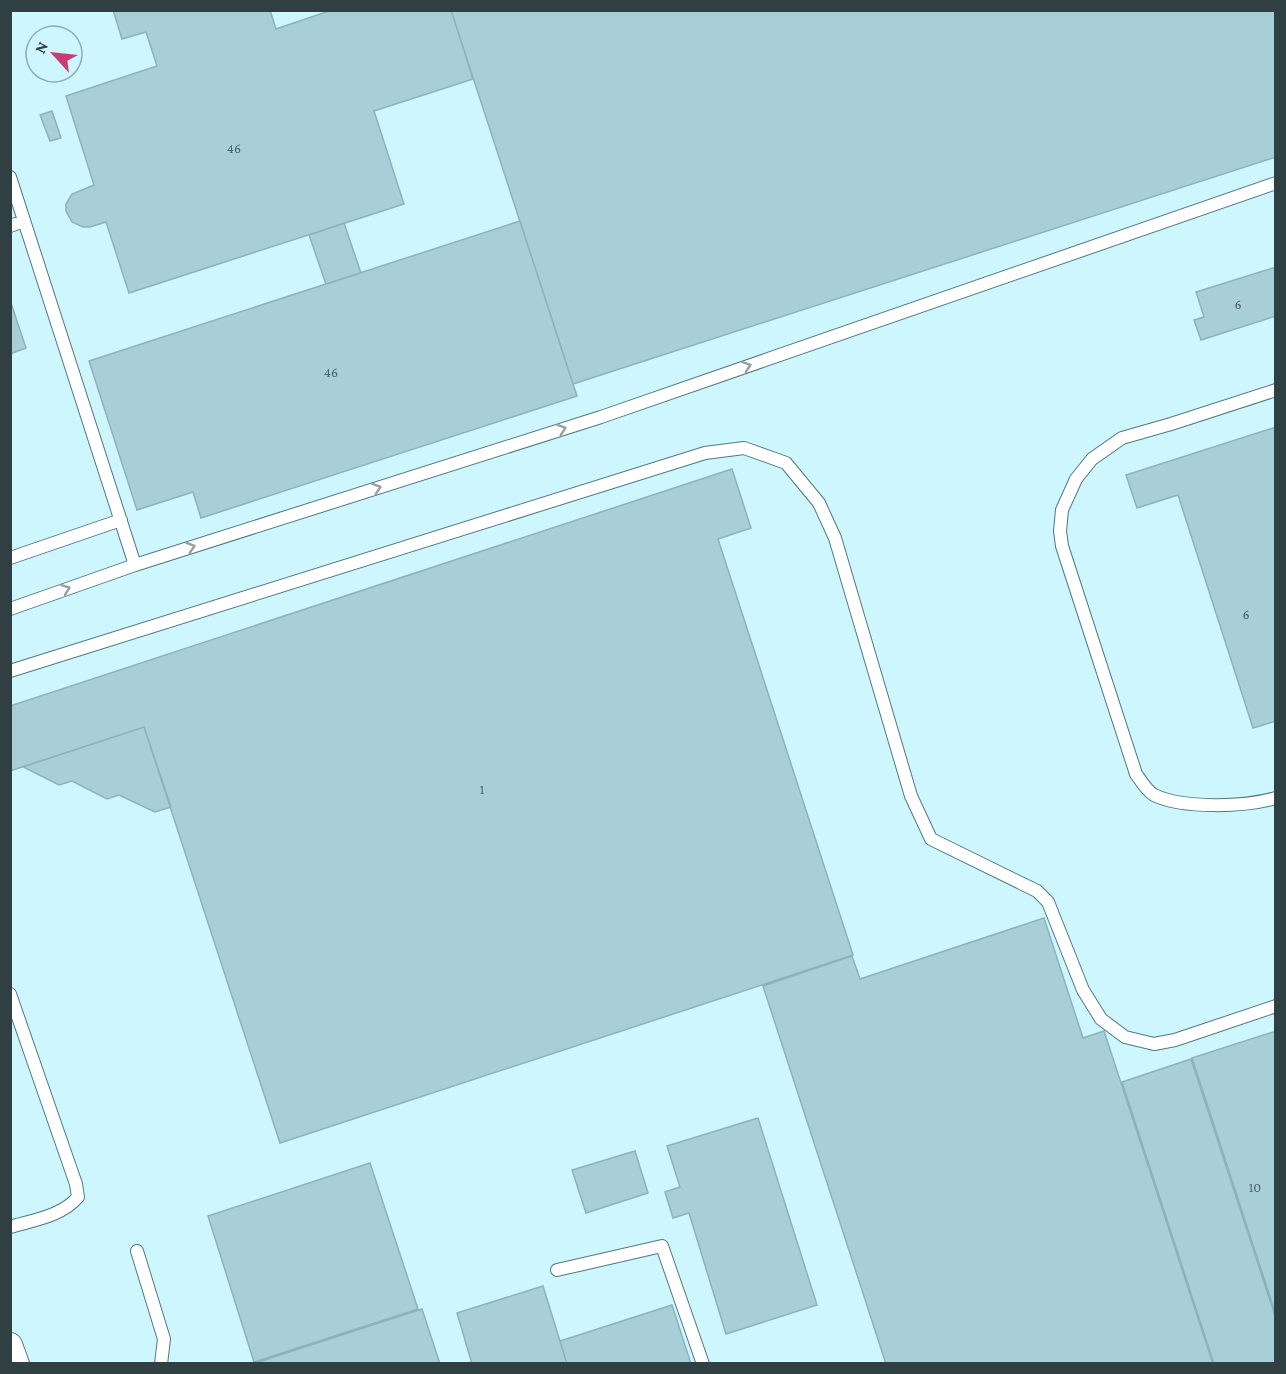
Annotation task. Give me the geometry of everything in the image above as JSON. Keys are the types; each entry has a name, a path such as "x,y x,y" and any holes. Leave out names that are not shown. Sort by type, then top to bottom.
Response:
{"street":[{"path":"10,1344 17,1364"}],"lane":[{"path":"10,177 135,565"},
{"path":"10,609 135,565 601,417 1275,183"},
{"path":"10,226 24,221"},
{"path":"1275,390 1122,438 1092,459 1076,479 1062,510 1060,531 1062,546 1136,774 1146,788 1152,794 1175,803 1256,804 1275,798"},
{"path":"10,671 705,453 744,448 786,463 819,503 835,538 911,796 931,839 1037,891 1048,902 1083,990 1101,1019 1125,1037 1154,1044 1175,1040 1275,1006"},
{"path":"10,558 121,520"},
{"path":"10,994 72,1173 78,1197 70,1206 47,1216 10,1227"},
{"path":"557,1270 662,1245 703,1364"},
{"path":"137,1251 164,1339 161,1364"}],"building":[{"path":"113,10 270,10 276,29 332,10 451,10 473,79 374,111 404,204 129,293 106,222 83,227 72,222 66,211 66,204 72,194 94,185 66,96 157,66 146,32 122,39"},
{"path":"451,10 1276,10 1276,157 573,384"},
{"path":"52,111 61,138 50,141 40,115"},
{"path":"520,221 577,396 201,518 193,492 137,510 89,361"},
{"path":"344,223 361,273 326,284 309,235"},
{"path":"1276,267 1276,316 1201,340 1194,320 1204,317 1196,292"},
{"path":"10,300 26,348 10,354"},
{"path":"1276,427 1276,721 1253,728 1178,495 1137,508 1126,475"},
{"path":"732,469 751,528 718,539 853,955 280,1143 144,727 10,771 10,706"},
{"path":"144,727 171,807 155,812 119,795 107,799 72,781 59,785 23,767"},
{"path":"1044,918 1083,1038 1104,1031 1213,1364 886,1364 763,986 852,956 860,979"},
{"path":"1276,1031 1276,1315 1192,1058"},
{"path":"1191,1059 1276,1319 1276,1364 1214,1364 1122,1082"},
{"path":"758,1118 817,1305 726,1334 689,1213 673,1218 665,1192 680,1187 667,1146"},
{"path":"635,1151 648,1193 586,1213 572,1170"},
{"path":"370,1163 418,1309 254,1362 208,1216"},
{"path":"543,1286 567,1364 472,1364 457,1313"},
{"path":"672,1305 691,1364 567,1364 560,1341"},
{"path":"422,1309 440,1364 252,1364"}]}
